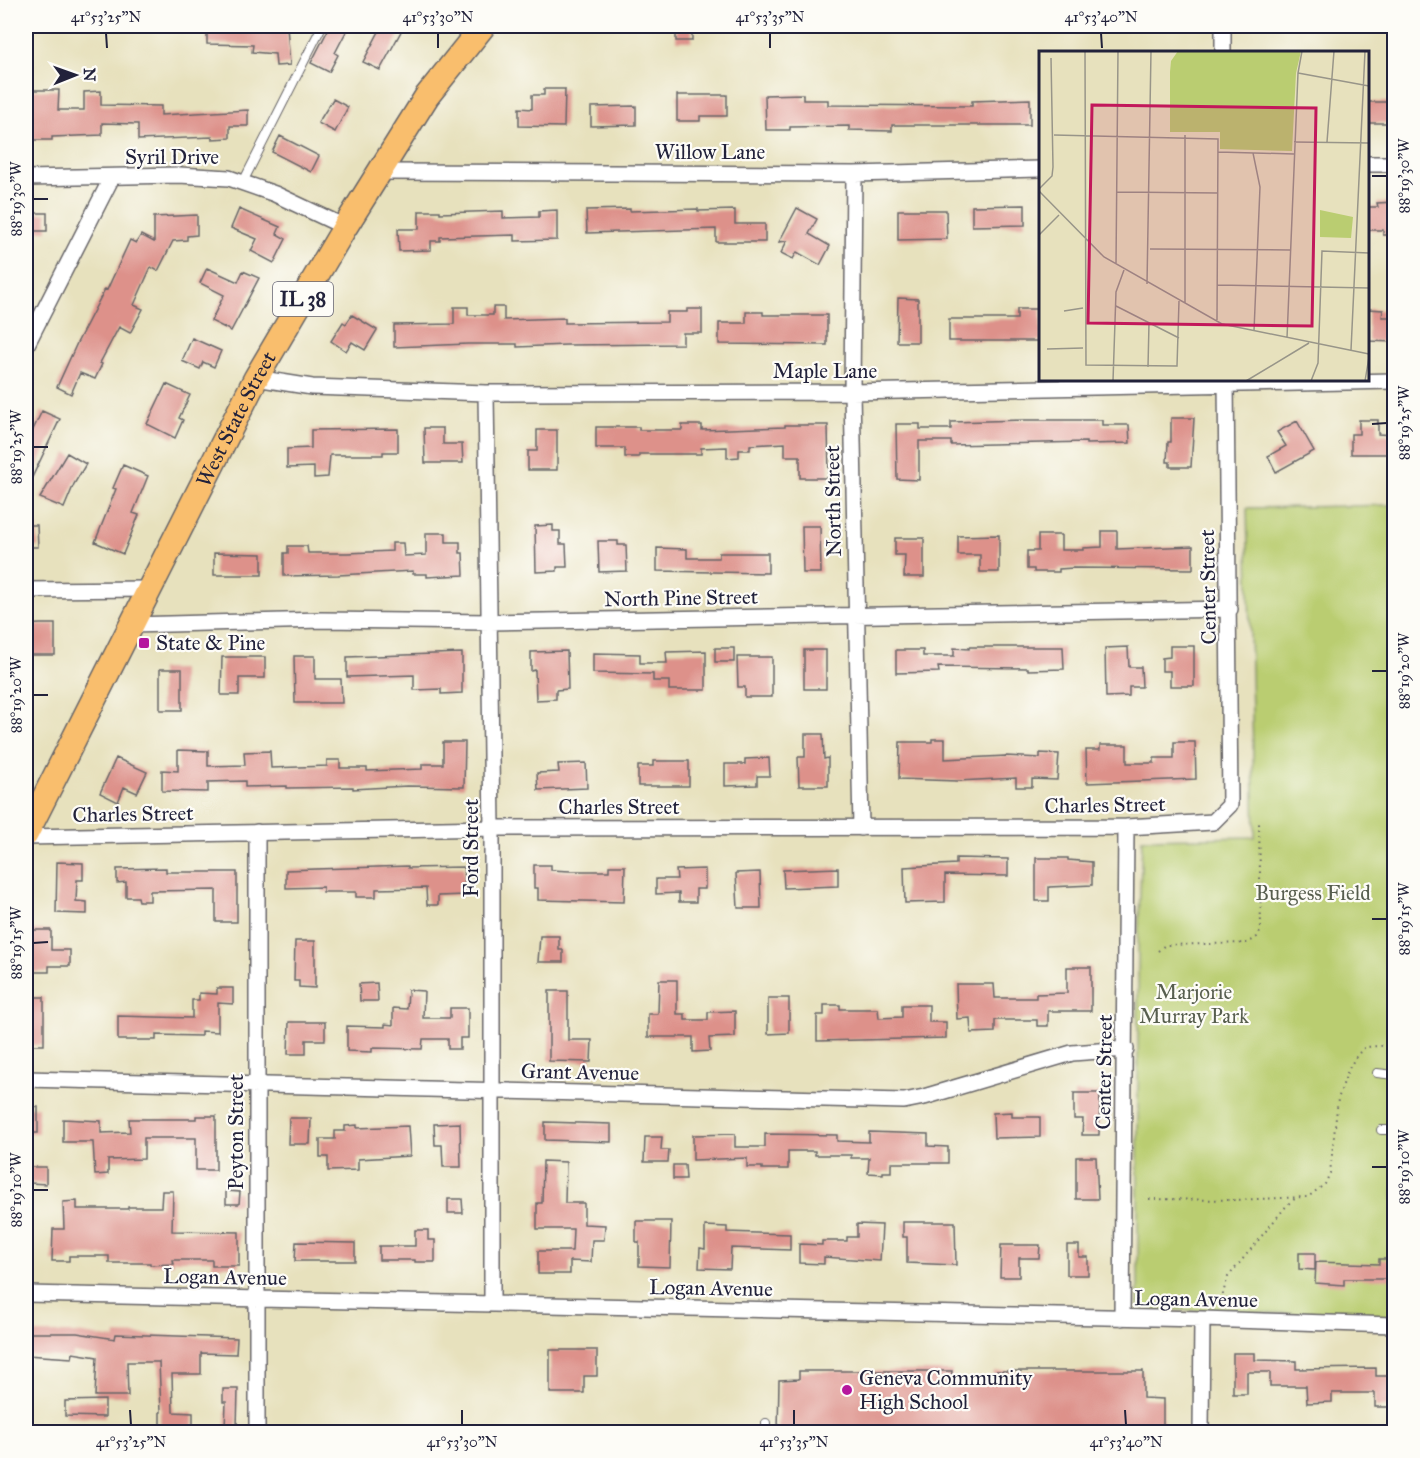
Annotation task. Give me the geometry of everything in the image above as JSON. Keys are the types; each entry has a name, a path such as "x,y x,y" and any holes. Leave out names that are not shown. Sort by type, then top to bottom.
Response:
{"main road":[{"name":"West State Street","path":"26,836 256,378 345,227 427,96 483,26"}],"street":[{"path":"1223,26 1223,51"},
{"path":"1369,164 1395,164"},
{"name":"Willow Lane","path":"379,172 854,174 1039,169"},
{"name":"North Street","path":"854,174 852,392 861,828"},
{"name":"Syril Drive","path":"26,178 202,175 229,178 275,194 345,227"},
{"path":"26,346 112,177"},
{"name":"Maple Lane","path":"256,378 312,387 486,393 852,392 1226,381 1395,381"},
{"name":"Center Street","path":"1213,822 1230,806 1230,609 1226,381"},
{"name":"Ford Street","path":"486,393 492,828 492,1304"},
{"path":"26,590 150,589"},
{"name":"North Pine Street","path":"132,625 321,620 490,622 1230,609"},
{"name":"Charles Street","path":"26,836 492,828 1126,827 1213,822"},
{"name":"Center Street","path":"1122,1318 1126,1049 1126,827"},
{"name":"Peyton Street","path":"257,832 257,1432"},
{"name":"Grant Avenue","path":"26,1079 904,1101 1072,1053 1126,1049"},
{"name":"Logan Avenue","path":"26,1294 1395,1325"},
{"path":"1201,1432 1202,1319"}],"lane":[{"path":"243,182 322,26"},
{"path":"1377,1073 1395,1075"},
{"path":"1381,1130 1395,1130"},
{"path":"766,1423 766,1432"}],"path":[{"path":"1158,951 1165,945 1248,944 1257,937 1261,929 1259,821"},
{"path":"1149,1199 1234,1200 1308,1197 1325,1184 1330,1173 1338,1099 1342,1084 1357,1055 1365,1047 1395,1045"},
{"path":"1222,1311 1222,1293 1228,1277 1268,1227 1296,1198"}],"green space":[{"name":"Burgess Field","path":"1394,505 1394,1317 1138,1309 1138,947 1142,839 1255,837 1247,508"}],"building":[{"path":"207,26 287,26 290,65 276,66 275,54 252,52 253,45 207,44"},
{"path":"330,26 349,26 335,53 338,55 329,72 311,63"},
{"path":"382,26 404,26 380,70 363,62"},
{"path":"676,26 692,26 692,41 676,41"},
{"path":"544,89 565,89 564,127 519,126 519,108 532,109 532,95 544,95"},
{"path":"31,90 59,90 58,110 84,110 84,92 101,91 101,105 161,106 161,115 248,110 248,126 230,126 230,138 138,140 138,124 102,123 102,135 31,140"},
{"path":"803,94 803,100 828,100 828,105 972,106 972,101 1030,99 1030,125 892,125 892,131 849,130 849,126 790,127 790,130 766,130 765,95"},
{"path":"677,95 727,95 727,116 700,116 700,121 677,121"},
{"path":"333,99 348,107 335,132 318,123"},
{"path":"1369,102 1389,102 1390,123 1369,123"},
{"path":"636,106 636,125 591,126 591,107"},
{"path":"280,136 319,156 311,172 272,152"},
{"path":"1395,202 1395,235 1383,235 1383,230 1369,230 1369,207 1378,207 1377,203"},
{"path":"1025,205 1025,225 972,226 972,206"},
{"path":"797,208 817,219 809,234 830,246 820,265 797,252 793,259 781,253 787,241 779,242"},
{"path":"239,209 280,227 277,234 286,239 274,263 251,251 257,239 231,228"},
{"path":"630,209 630,211 735,210 735,224 765,224 765,242 716,242 716,229 587,233 586,210"},
{"path":"557,210 557,240 515,241 515,235 440,237 440,241 431,241 431,250 399,251 398,229 419,229 419,211 440,211 440,213 503,211 503,218 539,217 539,211"},
{"path":"898,210 946,210 947,239 898,240"},
{"path":"26,213 47,213 47,231 26,231"},
{"path":"197,215 197,235 187,236 187,240 173,241 158,271 151,267 134,305 143,309 130,333 119,327 100,363 102,364 95,379 80,373 71,394 57,387 130,240 136,243 141,235 154,242 154,217"},
{"path":"207,268 238,282 243,271 259,278 231,331 211,321 224,295 200,283"},
{"path":"898,298 918,299 918,342 897,342"},
{"path":"454,307 468,307 468,315 493,315 493,307 504,307 504,320 565,318 565,323 667,322 667,312 702,309 702,333 683,333 683,344 517,347 517,344 468,344 394,347 394,325 454,324"},
{"path":"1017,309 1039,309 1039,341 949,341 949,319 1017,319"},
{"path":"1369,309 1383,310 1382,317 1395,317 1395,342 1369,341"},
{"path":"746,312 763,312 763,315 827,315 827,345 719,344 719,323 746,323"},
{"path":"352,315 377,330 365,350 352,342 346,351 331,341 343,322 346,324"},
{"path":"192,338 221,351 214,367 203,362 200,369 182,361"},
{"path":"166,384 190,395 179,418 183,420 175,438 147,424"},
{"path":"42,411 60,419 26,490 26,436 29,438"},
{"path":"1171,418 1194,418 1191,467 1170,467 1170,462 1167,462 1168,442 1171,442"},
{"path":"1102,420 1102,425 1129,425 1130,443 951,445 951,441 919,441 919,480 897,479 896,424 920,424 920,429 951,429 951,422"},
{"path":"1359,420 1378,420 1378,434 1394,435 1394,454 1351,454 1351,434 1359,434"},
{"path":"1297,421 1314,451 1276,472 1268,456 1286,446 1277,432"},
{"path":"682,425 702,425 702,430 828,425 829,478 800,478 800,456 785,456 785,443 750,445 750,450 739,450 739,457 727,458 727,447 701,448 701,454 639,454 639,457 625,457 625,448 596,448 596,427 682,430"},
{"path":"424,428 443,428 443,444 462,444 463,463 425,463"},
{"path":"398,429 398,452 383,452 383,455 330,455 328,477 314,478 314,467 287,468 287,449 311,448 311,430"},
{"path":"537,430 557,430 557,470 528,470 528,451 537,451"},
{"path":"67,453 86,464 64,508 40,498"},
{"path":"123,465 148,476 133,513 139,515 123,554 95,542"},
{"path":"26,525 37,525 38,547 26,547"},
{"path":"553,525 553,531 560,531 560,544 566,544 567,567 557,567 557,571 536,572 535,526"},
{"path":"802,526 820,526 821,573 803,573"},
{"path":"1102,531 1117,531 1117,549 1193,546 1193,569 1073,568 1059,569 1059,572 1034,572 1034,569 1027,569 1027,551 1038,551 1038,535 1061,535 1061,550 1083,550 1083,548 1102,547"},
{"path":"426,533 446,533 446,542 460,542 464,575 427,577 427,574 413,574 413,571 284,576 284,553 288,553 288,546 307,546 308,553 348,553 392,551 392,543 403,543 404,556 426,555"},
{"path":"999,535 999,572 980,572 980,555 958,555 958,536"},
{"path":"895,538 924,538 924,577 904,577 905,555 895,555"},
{"path":"598,541 618,541 618,545 626,545 627,571 599,572"},
{"path":"657,548 687,549 687,558 719,558 719,553 768,553 768,573 657,571"},
{"path":"214,553 262,554 262,575 214,575"},
{"path":"55,624 55,655 26,655 26,625"},
{"path":"1170,646 1194,646 1194,686 1170,686 1170,671 1162,671 1162,658 1170,657"},
{"path":"969,647 1063,647 1064,669 938,667 939,672 896,673 896,650 923,650 923,656 954,656 954,648 969,649"},
{"path":"1128,647 1129,667 1141,667 1142,687 1129,687 1129,696 1106,697 1105,648"},
{"path":"715,648 734,648 734,662 715,662"},
{"path":"804,650 826,650 826,689 804,689"},
{"path":"567,651 568,689 556,690 556,699 536,700 535,670 531,671 531,652"},
{"path":"706,651 706,690 669,690 669,681 653,681 653,674 593,673 593,653 640,654 640,663 667,663 666,652"},
{"path":"462,653 462,693 441,694 441,689 414,690 414,675 347,677 347,657"},
{"path":"294,656 315,656 315,679 341,679 342,703 295,703"},
{"path":"222,657 265,657 265,678 239,678 239,695 221,695"},
{"path":"737,657 772,657 772,697 745,697 745,687 738,687"},
{"path":"160,669 182,669 182,710 160,710"},
{"path":"805,734 823,734 824,759 828,758 828,786 799,786 798,757 805,757"},
{"path":"932,739 945,739 945,759 1006,756 1040,758 1040,753 1059,754 1057,780 1032,779 1032,787 1016,787 1016,778 958,781 899,779 900,742 932,742"},
{"path":"443,742 465,742 464,787 407,786 353,789 353,787 245,787 245,781 208,782 208,792 162,791 162,770 178,771 178,750 208,751 208,766 245,765 244,752 270,751 271,768 327,766 327,760 340,760 340,768 367,768 367,771 422,769 422,764 443,764"},
{"path":"1174,742 1195,742 1196,779 1087,783 1086,750 1100,750 1100,745 1127,745 1127,763 1154,763 1154,758 1174,758"},
{"path":"116,758 147,772 137,793 124,787 118,802 100,793"},
{"path":"769,758 770,776 757,776 757,785 725,786 725,764 745,764 745,759"},
{"path":"653,761 689,761 689,786 638,786 638,766 653,766"},
{"path":"586,763 587,788 538,790 537,773 559,772 558,764"},
{"path":"956,858 1008,859 1008,876 945,875 945,902 905,903 904,867 956,864"},
{"path":"1036,858 1068,858 1068,860 1092,862 1092,885 1049,887 1049,901 1036,901"},
{"path":"57,862 83,863 83,880 77,880 76,901 87,902 87,914 56,913"},
{"path":"534,865 551,865 551,870 570,871 609,871 609,866 625,866 624,902 538,900 538,888 534,888"},
{"path":"408,866 408,868 464,867 465,895 438,896 438,905 427,905 426,888 376,889 376,897 356,897 356,892 323,892 323,887 286,888 286,870"},
{"path":"166,868 166,872 237,872 237,922 216,922 216,890 150,891 150,901 139,901 138,897 126,897 126,882 117,883 117,869"},
{"path":"838,868 838,886 784,888 783,870"},
{"path":"705,869 705,889 696,889 696,902 679,902 679,893 656,894 656,879 677,879 676,870"},
{"path":"760,872 761,908 738,908 736,873"},
{"path":"29,930 51,930 51,950 70,950 70,966 49,966 49,972 29,972"},
{"path":"540,936 559,936 559,950 563,950 563,962 538,962"},
{"path":"295,941 315,941 315,988 299,987 299,981 294,981"},
{"path":"1067,967 1091,967 1091,1011 1048,1011 1048,1026 1037,1026 1037,1020 995,1020 995,1032 971,1033 970,1018 957,1019 956,984 994,984 995,998 1036,998 1036,994 1067,993"},
{"path":"659,980 677,980 677,1014 685,1014 685,1020 708,1020 708,1012 735,1011 735,1037 709,1038 710,1051 693,1052 693,1037 648,1037 648,1014 658,1014"},
{"path":"377,983 378,1001 360,1001 359,984"},
{"path":"217,988 233,988 233,1004 218,1003 218,1032 201,1031 201,1036 156,1035 156,1040 118,1040 118,1016 192,1018 192,1000 199,1000 199,993 217,994"},
{"path":"408,990 424,991 423,1018 450,1018 450,1008 468,1008 468,1038 460,1038 460,1049 448,1049 448,1039 423,1039 422,1049 372,1048 372,1052 347,1051 347,1026 385,1027 385,1024 393,1025 393,1008 407,1009"},
{"path":"549,991 568,991 568,1040 592,1040 591,1062 549,1061"},
{"path":"28,997 44,997 44,1045 26,1045"},
{"path":"768,998 789,998 789,1033 768,1034"},
{"path":"824,1005 840,1005 840,1009 878,1009 879,1018 902,1017 902,1005 929,1005 929,1022 946,1022 946,1038 817,1041 817,1015 824,1015"},
{"path":"289,1022 325,1022 325,1040 306,1040 306,1054 288,1054"},
{"path":"1074,1093 1100,1093 1099,1135 1082,1135 1083,1119 1074,1119"},
{"path":"26,1107 38,1107 38,1133 26,1133"},
{"path":"1012,1112 1012,1117 1040,1117 1040,1137 994,1138 993,1113"},
{"path":"196,1116 216,1116 216,1170 196,1170 196,1138 144,1138 144,1159 108,1160 108,1174 95,1175 93,1142 63,1142 63,1119 101,1121 101,1133 130,1132 129,1119 196,1119"},
{"path":"289,1118 311,1118 310,1144 288,1144"},
{"path":"545,1122 611,1124 611,1142 545,1140"},
{"path":"460,1123 461,1167 443,1167 442,1145 435,1145 434,1124"},
{"path":"357,1125 357,1128 408,1126 410,1156 358,1159 358,1170 328,1171 328,1157 320,1157 320,1139 335,1139 335,1131 345,1131 345,1126"},
{"path":"869,1132 928,1134 928,1146 948,1147 948,1163 891,1163 891,1172 883,1172 883,1174 868,1173 869,1158 851,1158 851,1155 815,1155 815,1151 788,1151 788,1169 747,1167 747,1158 693,1160 693,1135 735,1134 735,1147 765,1147 765,1134 837,1135 837,1141 869,1142"},
{"path":"645,1137 662,1137 661,1150 669,1150 668,1162 644,1162"},
{"path":"1076,1157 1096,1157 1098,1199 1076,1199"},
{"path":"543,1161 566,1162 565,1203 584,1203 584,1224 605,1225 604,1240 592,1240 591,1262 570,1261 570,1274 538,1274 538,1251 572,1251 573,1229 537,1229 537,1203 542,1203"},
{"path":"673,1165 685,1165 686,1179 673,1179"},
{"path":"30,1167 46,1167 46,1184 30,1183"},
{"path":"162,1191 173,1191 172,1231 239,1232 239,1266 212,1266 212,1260 173,1260 174,1264 150,1265 150,1263 109,1263 109,1256 69,1256 69,1261 52,1261 53,1229 64,1229 63,1202 77,1201 77,1209 161,1207"},
{"path":"226,1191 240,1192 239,1204 226,1204"},
{"path":"448,1199 462,1199 463,1213 448,1213"},
{"path":"636,1221 671,1221 670,1267 639,1266"},
{"path":"903,1222 955,1222 956,1265 907,1263 907,1237 903,1237"},
{"path":"857,1224 882,1225 880,1261 824,1257 824,1264 799,1263 799,1244 822,1245 822,1241 847,1241 847,1237 857,1237"},
{"path":"705,1226 727,1227 727,1232 790,1234 790,1250 731,1248 730,1269 699,1268 700,1248 705,1249"},
{"path":"415,1230 428,1230 428,1240 435,1240 435,1262 379,1260 379,1246 415,1246"},
{"path":"296,1242 355,1243 355,1261 295,1261"},
{"path":"1001,1245 1040,1245 1039,1258 1019,1258 1019,1277 1000,1277"},
{"path":"1067,1245 1079,1245 1079,1257 1088,1257 1088,1275 1067,1275"},
{"path":"1299,1253 1315,1253 1315,1270 1299,1269"},
{"path":"1379,1259 1395,1259 1395,1279 1344,1279 1344,1285 1315,1283 1316,1262 1379,1264"},
{"path":"26,1333 77,1333 115,1339 116,1334 237,1338 236,1354 201,1353 201,1374 172,1374 173,1412 193,1413 193,1428 160,1428 159,1362 127,1362 128,1396 95,1396 97,1357 73,1353 72,1358 26,1355"},
{"path":"550,1350 597,1350 597,1376 584,1376 584,1393 550,1393"},
{"path":"1233,1353 1255,1353 1255,1360 1296,1361 1296,1369 1376,1368 1376,1376 1392,1376 1392,1407 1375,1407 1375,1393 1332,1393 1332,1402 1307,1403 1306,1386 1270,1386 1270,1372 1247,1372 1247,1394 1233,1394"},
{"path":"799,1371 952,1371 951,1380 993,1381 994,1371 1143,1371 1143,1398 1163,1399 1163,1432 778,1432 779,1380 799,1379"},
{"path":"223,1389 238,1389 237,1428 225,1428 226,1402 223,1402"},
{"path":"105,1400 105,1417 65,1416 65,1401"}],"place":[{"name":"State & Pine","path":"144,643"},
{"name":"Geneva Community High School","path":"847,1390"}],"park label":[{"name":"Marjorie Murray Park","path":"1194,1004"}]}
